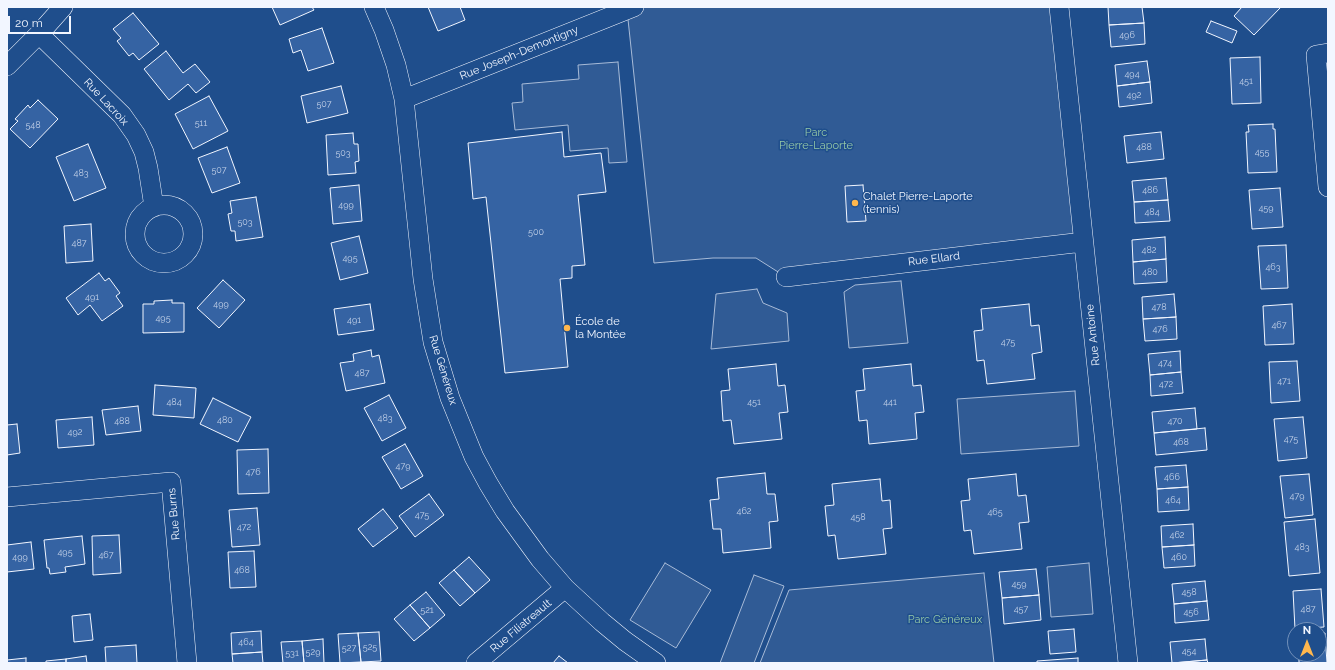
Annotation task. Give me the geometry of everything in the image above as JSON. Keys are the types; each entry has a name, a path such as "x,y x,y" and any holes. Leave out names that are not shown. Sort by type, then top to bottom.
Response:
{"street":[{"path":"7,66 64,7"},
{"name":"Rue Généreux","path":"374,7 396,65 404,99 423,279 433,342 441,371 474,457 505,511 528,543 565,588 625,641 656,663"},
{"name":"Rue Joseph-Demontigny","path":"404,99 634,7"},
{"name":"Rue Antoine","path":"1059,7 1128,663"},
{"name":"Rue Lacroix","path":"39,34 117,110 136,135 144,152 154,207"},
{"path":"1328,53 1316,54 1328,187"},
{"name":"Rue Ellard","path":"786,277 1083,242"},
{"name":"Rue Burns","path":"7,497 171,482 187,663"},
{"name":"Rue Filiatreault","path":"476,663 565,588"}],"shaded area":[{"name":"Parc Pierre-Laporte","path":"634,7 1059,7 1083,242 786,277 756,258 713,258 654,263 627,10"},
{"path":"618,62 627,162 609,163 608,148 570,151 568,125 515,130 512,103 523,102 522,84 579,79 578,65"},
{"path":"901,281 908,343 849,348 844,292 855,285"},
{"path":"757,289 763,303 787,313 789,341 711,349 716,294"},
{"path":"1075,391 1079,446 961,454 957,399"},
{"path":"665,563 711,590 676,648 630,620"},
{"path":"1089,563 1093,614 1051,617 1047,567"},
{"name":"Parc Généreux","path":"984,573 994,663 760,663 789,590"},
{"path":"754,575 784,586 754,663 720,663"}],"building":[{"path":"272,7 312,7 314,10 280,25"},
{"path":"428,7 460,7 465,20 438,31"},
{"path":"1108,7 1142,7 1144,23 1109,25"},
{"path":"1242,7 1281,7 1254,35 1234,16"},
{"path":"133,13 159,44 139,60 133,53 129,56 117,41 121,38 113,29"},
{"path":"1211,21 1237,31 1232,43 1206,32"},
{"path":"1144,23 1145,44 1111,47 1109,25"},
{"path":"322,28 334,63 308,71 301,50 293,53 289,39"},
{"path":"166,51 183,73 195,64 210,82 196,93 188,84 169,100 144,69"},
{"path":"1260,57 1261,103 1232,104 1230,58"},
{"path":"1147,61 1150,82 1117,86 1115,65"},
{"path":"1150,82 1152,103 1119,107 1117,86"},
{"path":"341,86 348,113 307,123 301,96"},
{"path":"209,96 228,131 193,149 175,114"},
{"path":"38,100 58,119 30,148 10,129 18,121 15,119 28,105 30,108"},
{"path":"1273,124 1273,129 1275,129 1277,172 1248,173 1246,132 1249,132 1248,125"},
{"path":"562,132 564,157 601,153 606,192 578,195 585,265 572,266 572,278 560,279 568,367 505,373 486,197 473,199 468,143"},
{"path":"1161,132 1164,159 1127,163 1124,136"},
{"path":"353,133 354,144 358,144 359,161 355,162 356,173 328,175 326,135"},
{"path":"88,144 106,188 74,201 56,157"},
{"path":"227,147 240,183 212,193 198,158"},
{"path":"1166,178 1168,200 1134,202 1132,181"},
{"path":"359,185 362,221 333,224 330,188"},
{"name":"Chalet Pierre-Laporte (tennis)","path":"863,185 866,221 847,222 845,186"},
{"path":"1280,188 1283,227 1252,229 1249,190"},
{"path":"256,197 263,237 236,241 235,231 231,231 228,214 232,213 230,201"},
{"path":"1168,200 1170,221 1135,223 1134,202"},
{"path":"91,224 93,261 66,263 64,226"},
{"path":"359,236 368,273 340,280 331,243"},
{"path":"1165,237 1166,259 1133,262 1132,240"},
{"path":"1286,245 1288,288 1261,289 1258,246"},
{"path":"1166,259 1167,282 1134,284 1133,262"},
{"path":"99,273 105,281 109,278 120,293 116,296 123,306 102,321 90,305 78,315 66,298"},
{"path":"223,280 245,300 219,328 197,308"},
{"path":"1174,294 1176,317 1143,319 1142,297"},
{"path":"172,300 172,303 184,303 184,332 143,333 143,304 154,304 154,301"},
{"path":"370,304 374,330 338,335 334,309"},
{"path":"1029,304 1031,326 1039,325 1042,352 1032,354 1035,379 987,384 984,360 977,361 974,331 983,330 981,309"},
{"path":"1292,304 1294,344 1265,345 1263,306"},
{"path":"1176,317 1177,339 1145,341 1143,319"},
{"path":"371,350 372,357 379,355 385,383 346,391 340,363 354,361 353,354"},
{"path":"1180,351 1181,372 1150,375 1148,354"},
{"path":"1297,361 1300,401 1271,403 1269,362"},
{"path":"776,364 778,386 785,385 788,412 779,413 782,439 734,444 731,420 723,421 721,391 730,390 728,369"},
{"path":"911,364 913,386 921,385 924,412 915,413 917,439 869,444 867,420 859,421 856,391 865,390 863,369"},
{"path":"1181,372 1183,393 1151,396 1150,375"},
{"path":"155,385 196,388 194,418 153,415"},
{"path":"389,395 406,428 382,441 364,408"},
{"path":"213,398 251,417 238,442 200,424"},
{"path":"138,406 141,431 106,435 102,410"},
{"path":"1195,408 1197,429 1154,433 1152,412"},
{"path":"92,417 94,445 58,448 56,420"},
{"path":"1303,417 1307,458 1278,461 1274,419"},
{"path":"17,424 20,453 7,455 7,425"},
{"path":"1205,428 1207,450 1156,455 1154,433"},
{"path":"405,444 423,476 401,489 382,457"},
{"path":"268,449 269,493 238,494 237,450"},
{"path":"1186,465 1188,487 1157,489 1155,467"},
{"path":"765,473 767,494 775,494 778,521 769,522 771,548 723,553 721,529 713,529 710,500 719,499 717,478"},
{"path":"1016,474 1018,496 1026,495 1029,522 1019,523 1022,549 974,554 971,530 964,531 961,501 970,500 968,479"},
{"path":"1309,474 1313,515 1285,518 1280,476"},
{"path":"880,479 882,501 890,500 892,528 883,529 886,554 838,559 835,535 828,536 825,506 834,505 832,484"},
{"path":"1188,487 1189,510 1158,512 1157,489"},
{"path":"429,494 444,515 415,537 399,516"},
{"path":"257,508 260,545 232,547 229,510"},
{"path":"383,509 398,528 373,547 358,529"},
{"path":"1315,519 1320,573 1289,576 1284,522"},
{"path":"1193,524 1194,545 1162,547 1161,526"},
{"path":"119,535 121,573 93,575 92,536"},
{"path":"82,536 85,564 65,567 66,572 50,574 49,568 47,568 44,540"},
{"path":"31,542 34,569 7,572 7,545"},
{"path":"1194,545 1195,566 1164,568 1162,547"},
{"path":"254,551 256,587 230,588 228,552"},
{"path":"469,557 490,580 475,593 454,570"},
{"path":"1036,569 1039,595 1002,598 999,572"},
{"path":"454,570 475,593 460,606 439,583"},
{"path":"1205,581 1207,601 1174,604 1172,584"},
{"path":"1321,589 1324,622 1295,622 1293,591"},
{"path":"426,592 445,615 430,628 410,605"},
{"path":"1039,595 1041,620 1004,624 1002,598"},
{"path":"1207,601 1209,620 1175,623 1174,604"},
{"path":"410,605 430,628 414,641 394,619"},
{"path":"90,614 93,640 74,642 72,616"},
{"path":"1074,629 1076,652 1050,654 1048,631"},
{"path":"261,631 262,652 232,654 231,633"},
{"path":"379,632 381,661 361,662 358,633"},
{"path":"358,633 361,662 340,663 338,634"},
{"path":"323,639 324,663 304,663 302,641"},
{"path":"1205,639 1207,660 1172,663 1170,642"},
{"path":"302,641 304,663 283,663 281,642"},
{"path":"136,645 137,663 106,663 105,647"},
{"path":"262,652 263,663 233,663 232,654"},
{"path":"86,656 87,663 66,663 66,659"},
{"path":"559,656 568,663 553,663"},
{"path":"26,658 26,663 7,663 7,660"},
{"path":"1078,658 1078,663 1037,663 1037,661"},
{"path":"66,659 66,663 46,663 46,661"},
{"path":"1207,660 1208,663 1173,663"},
{"path":"1327,662 1327,663 1299,663"}],"place":[{"name":"Chalet Pierre-Laporte (tennis)","path":"855,203"},
{"name":"École de la Montée","path":"567,328"}]}
